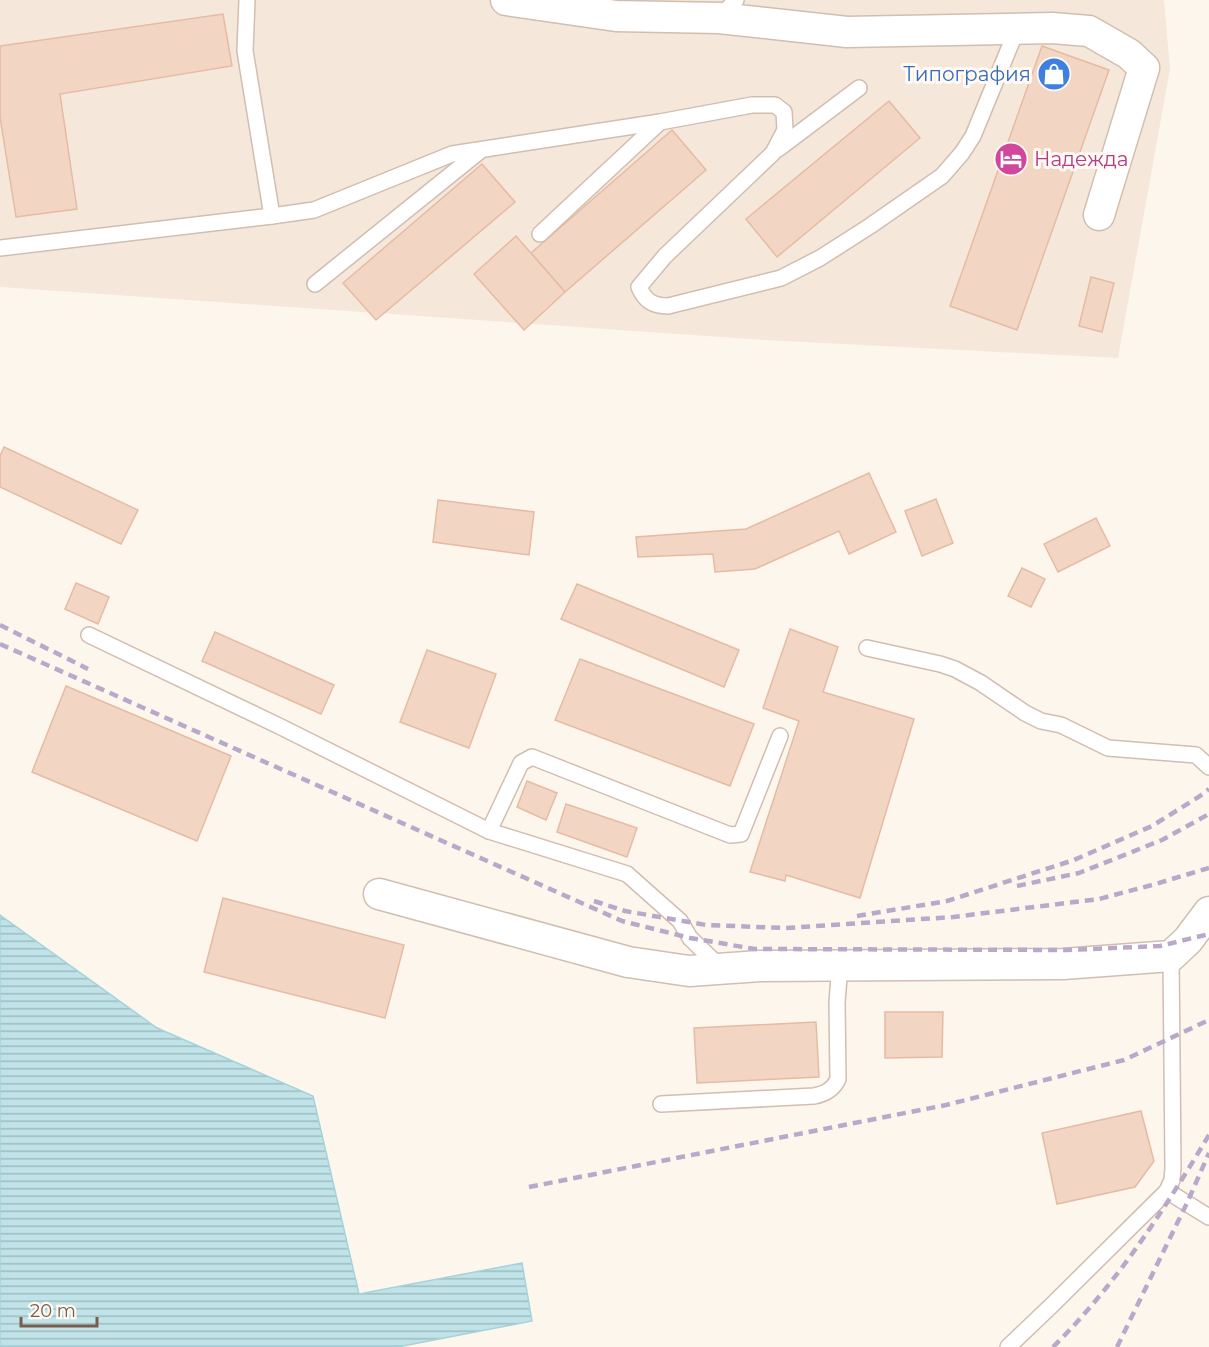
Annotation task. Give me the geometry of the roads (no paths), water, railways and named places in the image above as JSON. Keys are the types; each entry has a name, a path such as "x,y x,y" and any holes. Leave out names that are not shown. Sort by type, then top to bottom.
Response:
{"street":[{"path":"506,0 616,16 727,9 847,32 1052,28 1089,31 1129,54 1143,68 1099,215"},
{"path":"379,894 628,962 689,971 760,966 1064,964 1171,956 1188,940 1209,912"}],"lane":[{"path":"247,0 245,51 272,216"},
{"path":"859,88 773,153 665,256 639,287 643,296 650,303 668,306 781,278 870,226 942,176 973,136 1017,29"},
{"path":"0,248 314,210 452,154 660,122 752,105 775,105 784,112 785,130 773,153"},
{"path":"540,234 660,122"},
{"path":"315,285 483,149"},
{"path":"89,635 279,726 489,831 627,874 680,921 690,938 722,969"},
{"path":"867,648 955,669 981,682 1041,721 1061,725 1108,748 1196,755 1209,767"},
{"path":"489,831 520,763 532,757 730,835 741,834 780,736"},
{"path":"1008,1347 1167,1191 1172,1180 1171,956"},
{"path":"661,1104 814,1096 831,1090 838,1078 837,1002 840,965"},
{"path":"1167,1191 1209,1217"}],"water":[{"path":"0,915 157,1028 313,1096 359,1294 522,1263 532,1321 398,1347 0,1347"}],"railway":[{"path":"0,625 88,669"},
{"path":"0,644 622,921 690,938 755,949 1067,950 1160,946 1209,934"},
{"path":"857,916 947,901 1074,860 1152,826 1209,789"},
{"path":"1017,886 1079,873 1162,840 1209,814"},
{"path":"594,901 625,911 706,925 786,928 953,917 1099,899 1209,868"},
{"path":"529,1187 946,1105 1124,1060 1209,1020"},
{"path":"1053,1347 1098,1298 1138,1246 1209,1135"},
{"path":"1117,1347 1209,1153"}],"place":[{"name":"Типография","path":"1054,74"},
{"name":"Надежда","path":"1011,159"}]}
